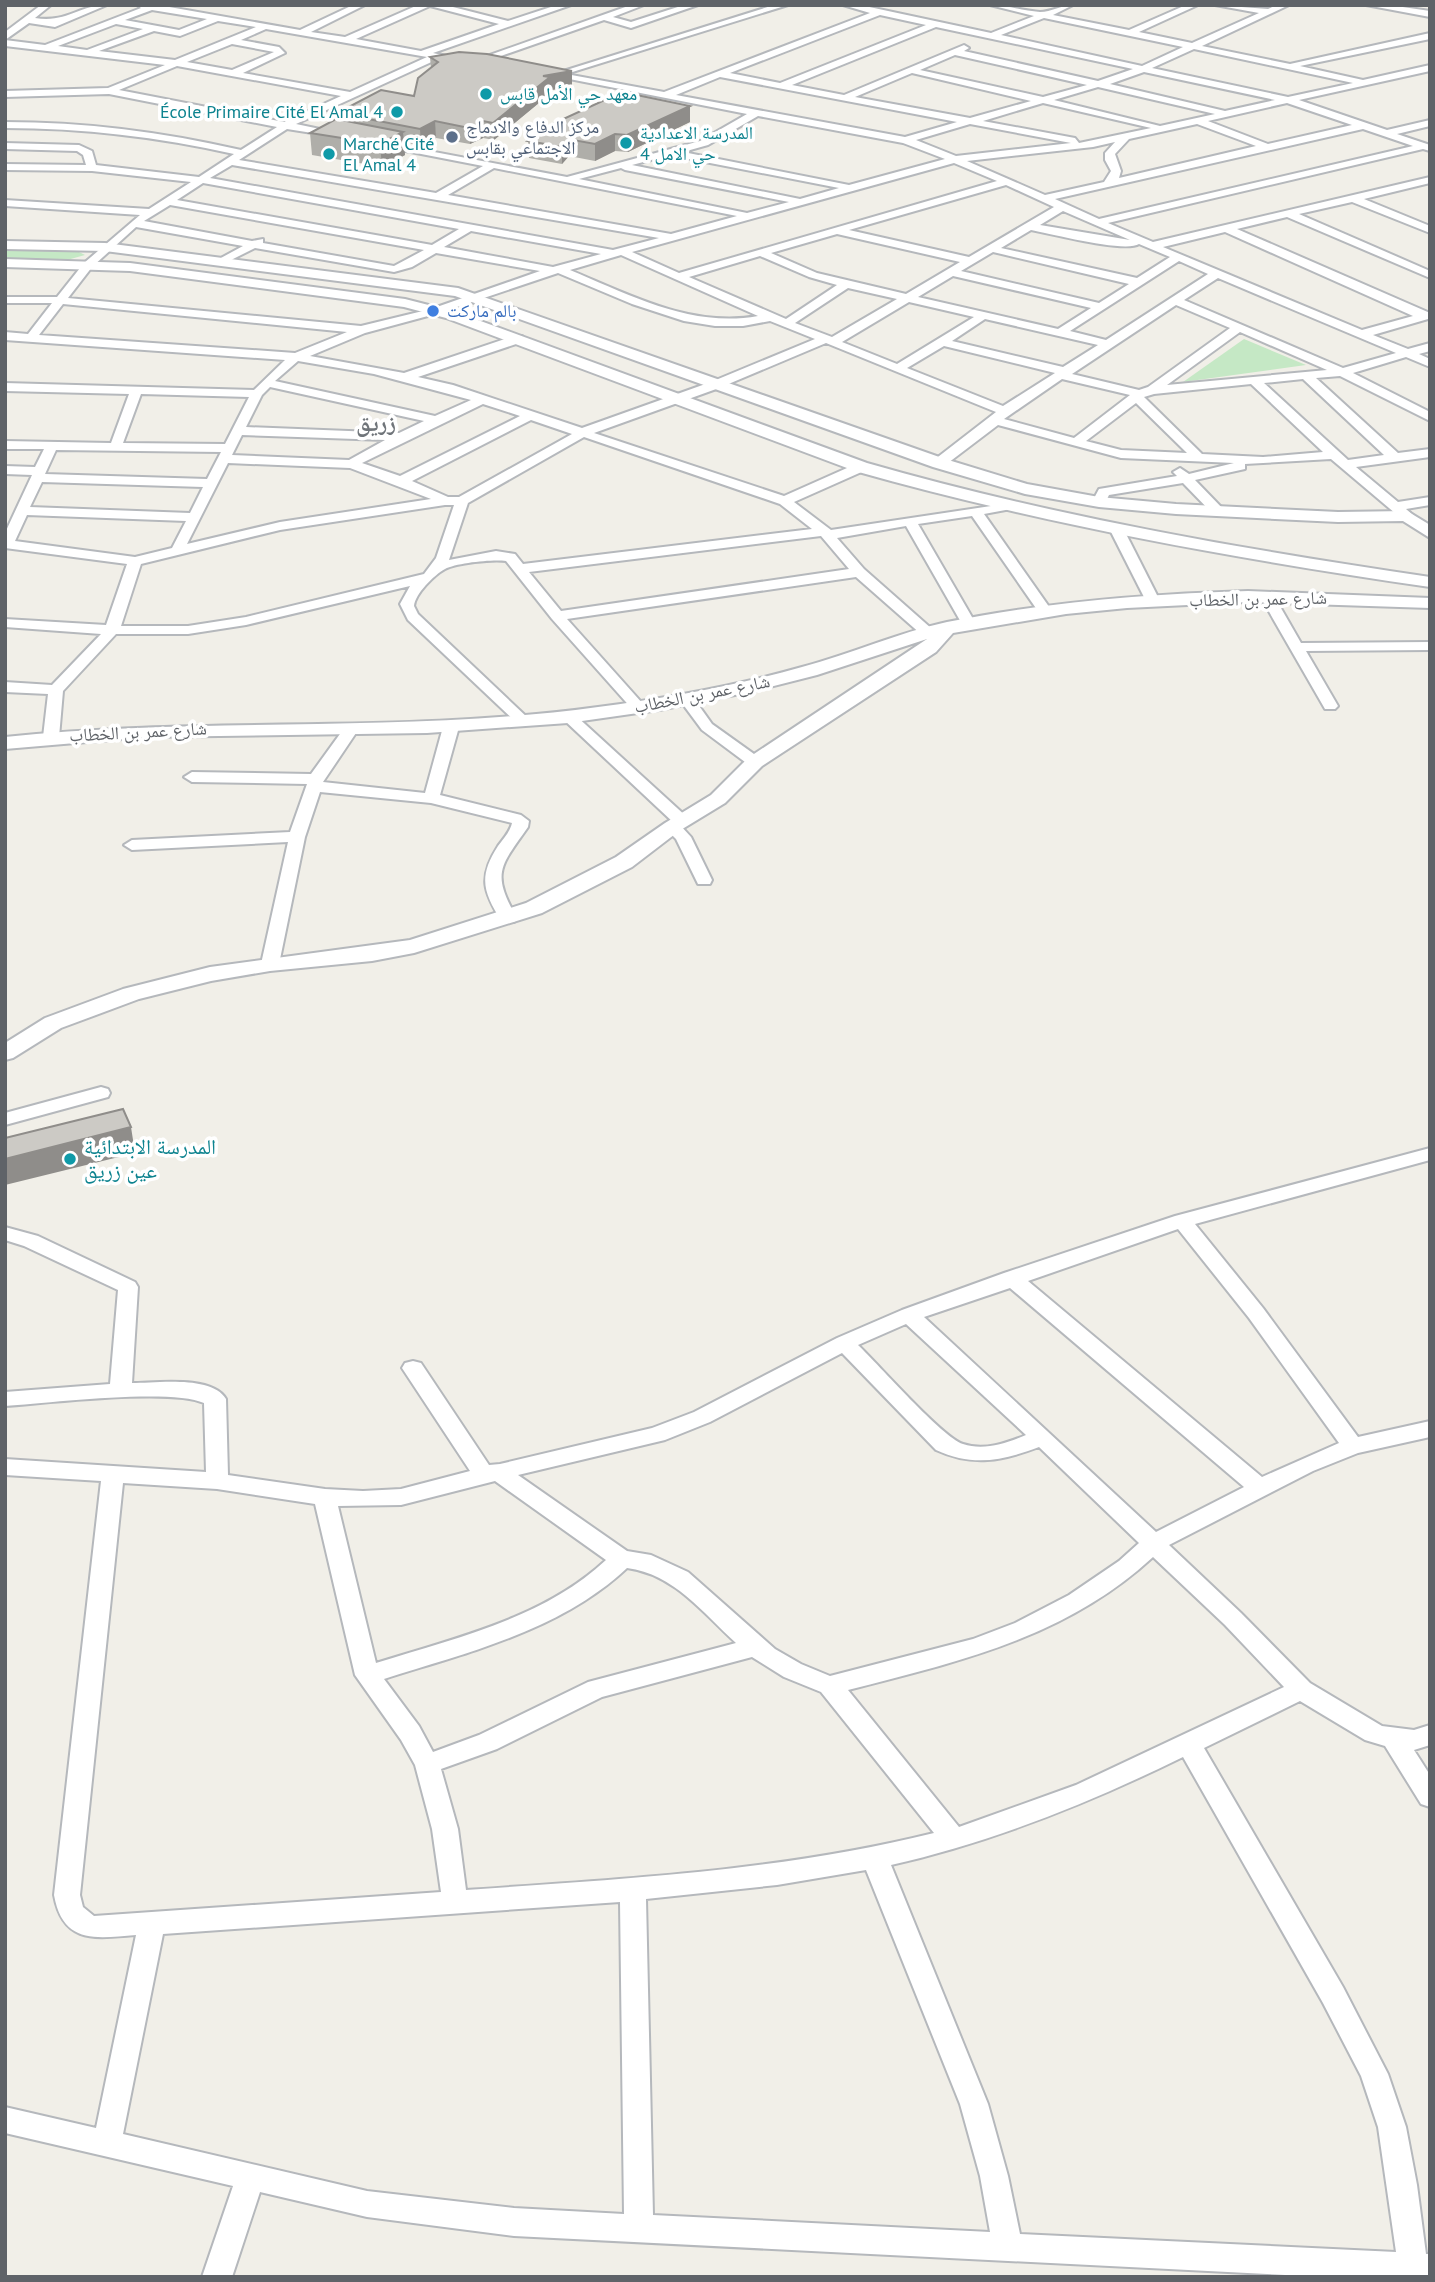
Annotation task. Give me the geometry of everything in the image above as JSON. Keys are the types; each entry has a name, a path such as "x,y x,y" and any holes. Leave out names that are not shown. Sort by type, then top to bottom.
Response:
{"street":[{"path":"27,20 55,24 103,5"},
{"path":"300,33 361,5"},
{"path":"345,41 426,5"},
{"path":"433,5 509,24"},
{"path":"475,62 640,5"},
{"path":"631,25 694,5"},
{"path":"553,75 784,5"},
{"path":"847,5 1288,100 1427,147"},
{"path":"665,95 897,5"},
{"path":"994,5 1365,83"},
{"path":"844,98 1069,5"},
{"path":"1130,33 1194,5"},
{"path":"1219,5 1270,12"},
{"path":"905,140 1145,68 1285,5"},
{"path":"1370,5 1430,14"},
{"path":"5,37 46,6 79,14"},
{"path":"46,48 116,21 146,6 501,66"},
{"path":"419,53 562,7"},
{"path":"582,12 673,40"},
{"path":"160,40 214,16"},
{"path":"116,21 180,33"},
{"path":"781,86 935,24"},
{"path":"109,91 263,27"},
{"path":"88,53 152,28"},
{"path":"1287,66 1430,36"},
{"path":"230,40 276,49 280,53 233,74"},
{"path":"5,43 175,63 351,95"},
{"path":"185,47 205,49"},
{"path":"954,52 1229,114"},
{"path":"32,337 58,300 88,265 134,223 286,125 437,56"},
{"path":"178,549 257,394 266,383 296,356 362,330 435,311 617,252 956,159 1093,144 1430,68"},
{"path":"910,70 1159,128"},
{"path":"540,72 905,140 956,159 1043,199 1430,363"},
{"path":"718,74 1093,144"},
{"path":"5,94 109,91 354,138"},
{"path":"565,179 671,153 713,138 757,112"},
{"path":"1196,120 1267,147"},
{"path":"1387,133 1430,123"},
{"path":"5,125 54,124 122,130 177,138 241,153"},
{"path":"1043,199 1366,125"},
{"path":"1108,183 1116,171 1110,160 1110,153 1126,136"},
{"path":"367,141 746,215"},
{"path":"5,146 79,148 88,153 92,168"},
{"path":"1098,222 1427,147"},
{"path":"671,153 848,187"},
{"path":"229,162 440,195 671,237"},
{"path":"406,215 492,165"},
{"path":"619,166 800,201"},
{"path":"5,167 92,168 202,180 617,252 898,368 1000,416 1076,442 1169,466 1187,478 1218,512"},
{"path":"679,276 1006,182"},
{"path":"1030,226 1103,241 1149,244 1426,183"},
{"path":"1353,198 1430,230"},
{"path":"167,201 555,270 671,316 692,321 731,324 771,317"},
{"path":"279,230 331,202"},
{"path":"5,203 151,212"},
{"path":"52,445 6,544 135,561 329,516 462,501 584,432 829,340 908,298 1062,207"},
{"path":"1287,213 1430,275"},
{"path":"134,223 386,269 402,268 470,227"},
{"path":"1225,228 1427,316"},
{"path":"836,231 970,261"},
{"path":"223,261 267,237"},
{"path":"5,245 105,247 429,287 477,298 939,463 1034,491 1099,502 1218,512 1338,517 1402,511 1430,501"},
{"path":"992,249 1137,282"},
{"path":"760,253 813,275 846,284 1109,344"},
{"path":"1059,332 1178,257"},
{"path":"5,263 130,267 405,303 518,339 861,467 1006,506 1325,566 1430,582"},
{"path":"951,272 1098,306"},
{"path":"939,463 1000,416 1217,273"},
{"path":"787,323 846,284"},
{"path":"5,300 58,300 362,330"},
{"path":"1175,300 1342,372 1430,417"},
{"path":"898,368 984,315"},
{"path":"1361,334 1427,316"},
{"path":"289,334 298,324"},
{"path":"1076,442 1238,328"},
{"path":"5,336 296,356 405,377 483,399 785,500 826,534 859,572 937,630 929,648 755,762 719,799 677,824 604,875 508,918 414,946 372,954 270,964 210,974 131,994 53,1023 5,1053"},
{"path":"405,377 518,339"},
{"path":"942,342 1143,394 1342,372 1430,347"},
{"path":"271,354 280,344"},
{"path":"1308,377 1395,458"},
{"path":"1255,382 1334,455 1430,533"},
{"path":"266,383 435,420"},
{"path":"5,387 257,394"},
{"path":"116,445 137,390"},
{"path":"1143,394 1213,472"},
{"path":"351,464 435,420 483,399"},
{"path":"401,481 531,415"},
{"path":"239,431 401,437"},
{"path":"5,445 116,445 351,464 401,481 445,501"},
{"path":"1345,464 1430,453"},
{"path":"1121,454 1263,461"},
{"path":"1099,502 1104,492 1187,478 1263,461 1334,455"},
{"path":"785,500 861,467"},
{"path":"5,471 211,483"},
{"path":"440,566 450,527 462,501"},
{"path":"519,569 826,534 976,513 1006,506"},
{"path":"22,510 195,516"},
{"path":"976,513 1045,611"},
{"path":"910,522 970,624"},
{"path":"1116,528 1153,601"},
{"path":"524,722 413,617 408,608 407,600 440,566 503,555 514,560 556,616 638,707"},
{"path":"51,737 56,690 112,630 135,561"},
{"path":"556,616 859,572"},
{"path":"5,623 159,631 216,626 428,577"},
{"path":"1391,600 1430,592"},
{"path":"1267,596 1330,706"},
{"name":"شارع عمر بن الخطاب","path":"5,743 51,737 174,729 350,730 524,722 687,699 809,671 937,630 1045,611 1153,601 1267,596 1391,600"},
{"path":"1391,600 1430,603"},
{"path":"1296,647 1430,646"},
{"path":"5,687 56,690"},
{"path":"687,699 707,727 755,762"},
{"path":"569,717 677,824 705,880"},
{"path":"431,798 451,727"},
{"path":"270,964 297,837 314,783 350,730"},
{"path":"192,777 314,783 431,798 520,821 496,866 492,881 494,893 508,918"},
{"path":"132,845 297,837"},
{"path":"5,1119 100,1093"},
{"path":"5,1466 218,1481 325,1497 401,1497 490,1473 657,1435 702,1418 844,1343 909,1315 1182,1221 1430,1154"},
{"path":"1182,1221 1256,1313 1353,1446"},
{"path":"5,1233 31,1241 128,1287 120,1391"},
{"path":"1011,1278 1259,1488"},
{"path":"909,1315 1233,1619 1301,1690 1374,1733 1394,1739 1414,1740 1430,1735"},
{"path":"844,1343 944,1445 958,1452 985,1457 1042,1437"},
{"path":"413,1368 490,1473 622,1559 639,1559 671,1570 756,1647 801,1676 830,1685 978,1647 1023,1629 1077,1601 1127,1567 1153,1543 1305,1465 1353,1446 1430,1429"},
{"path":"5,1399 120,1391 195,1390 215,1399 218,1481"},
{"path":"113,1473 67,1895 69,1909 76,1920 90,1927 633,1890 741,1879 875,1857 954,1839 1078,1796 1301,1690"},
{"path":"325,1497 367,1675 410,1733 427,1764 445,1829 455,1902"},
{"path":"367,1675 524,1622 554,1609 599,1582 622,1559"},
{"path":"427,1764 488,1742 597,1689 756,1647"},
{"path":"830,1685 954,1839"},
{"path":"1394,1739 1430,1797"},
{"path":"5,2120 367,2204 514,2222 1421,2268 1392,2127 1374,2074 1333,1995 1188,1743"},
{"path":"875,1857 888,1896 974,2104 994,2176 1008,2247"},
{"path":"633,1890 639,2228"},
{"path":"107,2145 152,1923"},
{"path":"217,2277 250,2179"}],"green space":[{"path":"5,249 75,250 85,255 67,260 5,258"},
{"path":"1244,339 1306,365 1183,382"}],"building":[{"path":"459,52 487,54 572,71 543,76 550,77 493,123 483,121 469,128 435,121 420,129 337,113 381,90 414,96 418,78 438,62 430,57"},
{"path":"622,92 690,106 627,135 615,134 595,144 568,139 562,147 528,141 543,134 535,132"},
{"path":"336,119 403,132 380,144 310,133"},
{"path":"123,1109 131,1127 5,1159 5,1138"}],"place":[{"name":"معهد حي الأمل قابس","path":"486,94"},
{"name":"École Primaire Cité El Amal 4","path":"397,112"},
{"name":"مركز الدفاع والادماج الاجتماعي بقابس","path":"452,137"},
{"name":"المدرسة الاعدادية حي الامل 4","path":"626,143"},
{"name":"Marché Cité El Amal 4","path":"329,154"},
{"name":"بالم ماركت","path":"433,311"},
{"name":"المدرسة الابتدائية عين زريق","path":"70,1159"}],"district":[{"name":"زريق","path":"376,423"}]}
